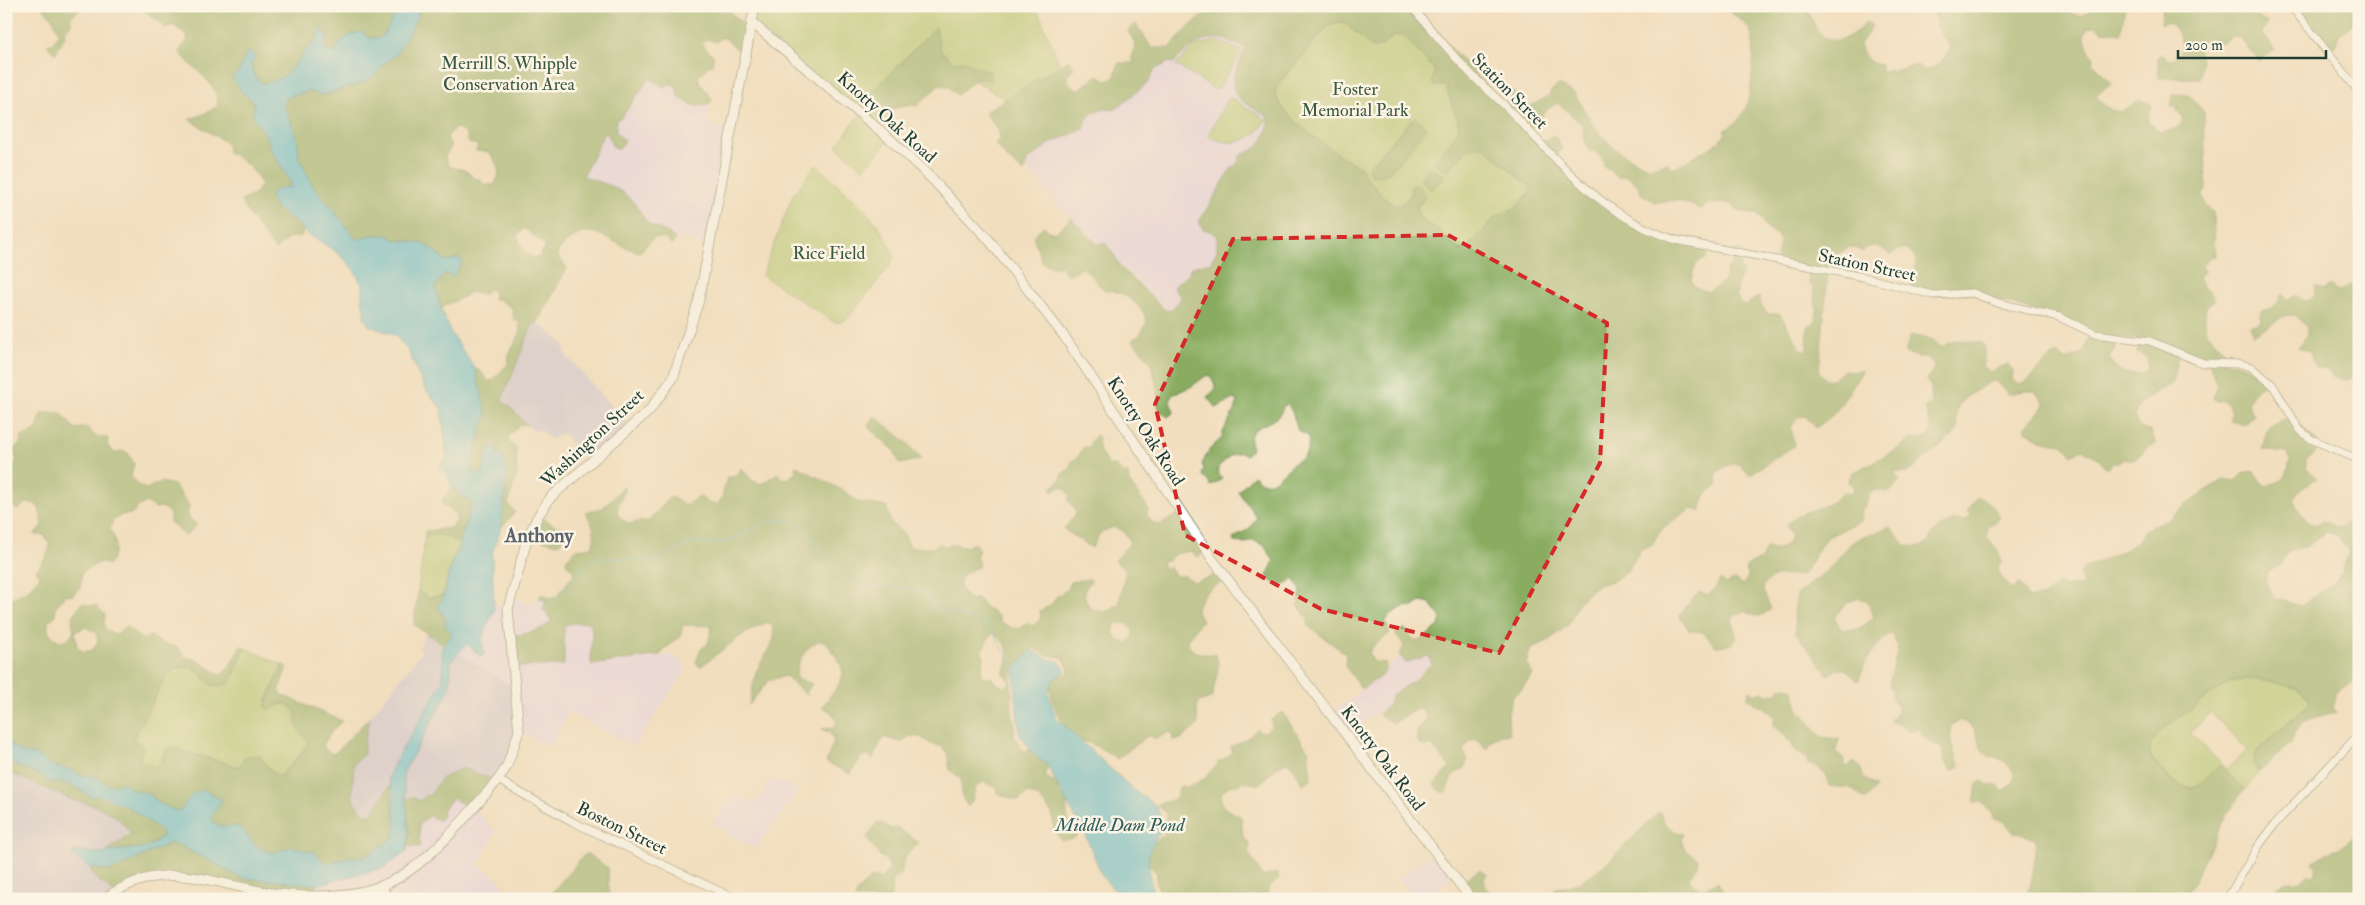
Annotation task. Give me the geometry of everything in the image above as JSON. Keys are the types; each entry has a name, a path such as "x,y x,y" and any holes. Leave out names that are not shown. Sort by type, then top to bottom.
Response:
{"main road":[{"name":"Washington Street","path":"104,899 146,878 169,874 212,880 286,895 344,894 381,886 415,868 498,780 507,766 519,730 508,609 527,539 538,516 551,497 649,411 673,378 699,300 754,6"},
{"name":"Knotty Oak Road","path":"751,22 890,139 934,180 989,240 1064,336 1213,560 1470,899"},
{"path":"381,886 389,899"}],"street":[{"name":"Station Street","path":"1411,6 1469,73 1512,112 1563,168 1606,205 1647,229 1676,240 1863,277 1933,295 1973,292 1998,303 2059,316 2096,334 2150,341 2203,363 2226,362 2246,366 2262,375 2272,384 2300,430 2311,439 2359,460"},
{"path":"2291,6 2359,92"},
{"path":"2227,899 2258,847 2274,825 2359,734"},
{"name":"Boston Street","path":"498,780 573,822 736,899"}],"highlighted area":[{"path":"1448,235 1607,323 1600,463 1499,653 1321,609 1185,535 1155,404 1233,239"}],"shaded area":[{"path":"1218,38 1233,41 1246,49 1237,66 1237,97 1267,116 1268,130 1257,147 1240,156 1238,163 1231,169 1200,222 1203,229 1217,236 1216,254 1211,262 1196,264 1173,287 1181,298 1168,311 1065,212 1027,169 1026,163 1051,143 1084,125 1088,117 1094,112 1100,109 1114,110 1154,70 1169,62 1174,63 1188,47 1202,41"},
{"path":"649,78 676,85 678,90 707,104 710,107 707,117 710,122 718,128 730,130 708,249 686,238 675,239 671,233 656,229 646,221 634,202 609,185 583,176 604,133 625,141 616,132 616,119"},
{"path":"533,323 545,328 564,344 565,354 630,427 592,460 580,446 569,443 567,436 560,434 550,440 541,430 533,431 509,406 501,401"},
{"path":"539,598 545,600 545,606 542,608 551,622 542,629 523,635 511,635 564,665 564,626 584,622 589,622 592,627 590,651 641,657 672,655 683,662 685,672 634,746 568,712 550,747 519,731 484,670 458,653 467,644 476,654 494,610 494,605 508,606 510,600 523,601 529,606"},
{"path":"426,634 445,645 442,659 443,681 396,760 388,778 390,785 371,815 363,813 352,797 354,763 364,754 364,743 370,717 422,652 419,647"},
{"path":"458,653 516,688 519,731 497,781 463,768 442,778 430,795 422,800 419,801 413,797 406,799 403,773 450,688 451,661"},
{"path":"1400,656 1406,663 1426,656 1432,661 1416,679 1392,695 1391,701 1386,708 1369,717 1345,736 1329,715 1384,674 1385,670"},
{"path":"6,771 72,800 97,806 118,818 130,832 122,842 105,850 111,852 78,851 73,855 90,867 113,893 106,899 6,899"},
{"path":"772,779 799,790 755,849 712,824 735,795 752,803 760,798"},
{"path":"453,798 474,808 496,832 483,856 476,863 496,877 504,886 496,899 346,899 345,895 315,892 316,884 406,851 408,846 420,847 419,825 429,816 443,809"},
{"path":"1434,852 1452,876 1430,896 1425,899 1418,899 1399,879"}],"green space":[{"path":"41,6 83,6 70,18 72,24 64,31 65,36 55,54 47,46 55,40 59,33 53,19"},
{"path":"143,6 393,6 395,11 393,18 380,38 369,38 352,34 336,52 330,53 326,49 319,31 315,41 300,57 295,67 283,77 265,84 255,76 251,63 241,65 240,70 232,78 243,93 254,102 253,117 266,135 271,149 292,185 277,211 298,223 304,230 301,236 289,238 275,250 244,207 241,201 254,195 261,185 257,176 243,161 228,153 227,143 189,119 212,110 218,105 217,96 209,82 179,51 188,40 187,36 173,25 165,28"},
{"name":"Merrill S. Whipple Conservation Area","path":"418,6 724,6 749,29 747,43 740,52 725,38 721,38 716,42 707,39 700,42 714,56 712,65 708,66 698,77 712,101 703,106 695,106 678,96 676,85 670,84 666,88 649,78 622,117 616,120 616,132 625,141 619,149 612,146 608,134 604,134 583,176 609,186 627,196 648,223 675,239 672,245 664,238 654,237 640,252 590,232 570,240 558,251 558,256 567,268 537,324 533,323 501,401 509,406 528,426 525,424 519,425 508,437 509,442 516,448 517,473 508,504 515,512 501,528 506,484 504,463 500,454 493,445 486,456 484,473 473,474 471,469 481,430 487,416 474,368 480,371 488,381 493,380 508,364 509,355 520,333 519,321 514,320 512,308 498,299 493,300 494,293 490,288 483,295 469,292 442,309 435,287 445,273 450,274 458,258 447,261 426,245 395,240 387,235 371,235 357,241 312,184 298,155 299,148 293,127 282,102 290,96 308,91 322,95 365,83 377,73 382,65 396,54 418,15","holes":["458,128 466,134 469,143 478,145 476,151 489,152 492,156 498,168 498,176 494,185 484,185 480,179 475,179 466,171 449,165 445,156 451,147 447,137 453,129","524,228 546,246 539,257 530,256 522,248 517,236"]},
{"path":"755,6 1036,6 1060,66 1006,100 939,58 935,29 855,109 751,22"},
{"path":"1213,6 1411,6 1505,105 1513,99 1510,94 1513,91 1519,100 1530,106 1549,96 1551,91 1559,85 1574,93 1595,128 1613,147 1629,158 1650,168 1668,162 1670,167 1675,168 1720,141 1726,133 1724,130 1738,121 1747,105 1752,73 1753,40 1746,25 1724,6 1809,6 1810,15 1820,33 1826,38 1833,40 1847,37 1867,22 1872,26 1860,44 1861,48 1869,61 1881,65 1881,71 1884,72 1888,69 1893,71 1915,65 1925,71 1929,70 1942,61 1950,50 1947,41 1939,32 1931,6 2063,6 2074,15 2082,15 2092,6 2125,6 2121,33 2102,31 2097,26 2088,27 2084,35 2089,51 2094,58 2093,62 2104,76 2112,82 2096,96 2107,107 2117,111 2128,109 2140,99 2152,105 2148,115 2148,122 2160,132 2175,129 2182,124 2182,116 2176,110 2180,108 2171,106 2173,94 2189,95 2204,112 2206,189 2202,195 2205,204 2213,212 2215,256 2210,257 2202,265 2204,272 2198,278 2204,289 2210,292 2215,300 2206,307 2206,331 2223,350 2224,361 2242,365 2267,379 2250,396 2248,402 2253,415 2244,425 2230,421 2228,405 2224,400 2217,401 2213,398 2217,385 2211,364 2178,354 2172,384 2150,396 2138,408 2135,414 2136,421 2141,429 2150,430 2156,444 2149,446 2136,459 2125,459 2119,463 2112,463 2108,468 2104,467 2098,458 2082,449 2072,455 2063,444 2042,440 2028,432 2025,428 2044,404 2035,391 2024,391 2008,395 1997,382 1987,383 1959,405 1956,414 1958,428 1954,435 1907,473 1895,472 1895,475 1900,480 1890,492 1875,490 1869,494 1866,505 1860,511 1862,520 1828,537 1822,543 1803,575 1775,576 1764,584 1763,591 1771,609 1760,616 1743,611 1733,617 1732,621 1737,639 1729,645 1716,646 1703,632 1690,631 1679,616 1700,592 1706,595 1711,592 1720,579 1726,584 1735,579 1740,584 1744,584 1748,576 1746,566 1761,560 1767,547 1779,549 1787,543 1791,536 1786,525 1794,518 1834,501 1842,492 1851,494 1854,487 1848,482 1852,473 1895,451 1911,439 1925,438 1931,433 1928,416 1924,408 1932,403 1931,387 1926,380 1934,368 1933,363 1926,357 1905,353 1910,335 1931,339 1941,347 1957,340 1982,343 1985,348 1983,366 1990,372 2008,364 2013,371 2012,379 2018,385 2029,380 2052,357 2058,354 2064,360 2076,356 2083,352 2087,345 2090,332 2067,321 1975,293 1934,295 1911,288 1917,260 1905,249 1898,250 1890,255 1876,246 1869,247 1862,252 1854,247 1848,247 1832,259 1828,272 1819,372 1826,380 1834,379 1845,370 1852,372 1863,370 1835,413 1816,428 1806,416 1798,417 1791,428 1794,446 1749,475 1739,464 1729,465 1721,469 1716,474 1718,484 1705,495 1700,511 1692,509 1664,528 1652,545 1641,549 1628,570 1613,581 1597,585 1579,602 1568,625 1548,641 1531,648 1526,664 1533,674 1521,690 1513,696 1508,714 1509,734 1495,738 1487,749 1476,739 1471,740 1463,750 1468,760 1463,769 1452,776 1446,792 1440,792 1434,784 1450,767 1431,745 1422,746 1417,741 1417,732 1426,720 1425,712 1419,708 1393,723 1379,714 1389,705 1392,695 1416,679 1431,664 1431,658 1426,656 1406,663 1399,655 1404,646 1395,634 1405,629 1414,640 1420,641 1439,626 1441,618 1430,603 1422,601 1414,607 1401,608 1387,619 1385,623 1390,633 1372,647 1369,653 1374,662 1386,663 1384,674 1362,689 1345,666 1346,654 1308,626 1308,619 1298,605 1301,591 1294,579 1280,586 1272,583 1267,576 1274,561 1265,546 1253,540 1245,543 1234,542 1233,539 1250,528 1257,518 1238,491 1254,475 1259,481 1265,483 1276,479 1295,462 1303,458 1307,450 1309,444 1308,436 1298,431 1288,404 1283,406 1281,412 1272,421 1255,429 1250,439 1252,449 1246,455 1241,452 1231,455 1218,467 1218,473 1222,479 1211,486 1202,474 1204,469 1202,464 1210,449 1222,438 1238,401 1233,399 1216,408 1207,397 1215,390 1215,385 1210,376 1207,375 1192,386 1172,395 1170,402 1174,412 1168,417 1157,408 1159,397 1151,362 1132,340 1140,335 1147,322 1142,310 1124,295 1118,292 1105,291 1083,267 1068,275 1060,266 1052,267 1042,262 1033,236 1044,226 1048,231 1055,233 1071,218 1097,244 1105,243 1115,256 1120,267 1164,309 1168,311 1172,309 1181,298 1173,287 1189,273 1192,267 1211,262 1217,250 1217,236 1203,229 1199,222 1231,169 1238,163 1240,156 1256,148 1267,132 1267,116 1244,102 1237,96 1234,90 1235,74 1246,49 1225,40 1216,39 1199,42 1182,54 1174,63 1169,62 1154,70 1149,82 1114,110 1103,109 1094,112 1087,119 1084,129 1051,143 1027,161 1024,172 1010,161 995,144 1000,138 998,130 985,112 1068,60 1074,68 1067,75 1068,80 1071,86 1078,90 1098,75 1107,81 1114,78 1119,63 1134,63 1131,57 1136,45 1128,31 1135,23 1152,48 1170,48 1188,28","holes":["1339,22 1345,23 1373,48 1381,46 1396,35 1406,37 1433,68 1435,72 1432,83 1436,86 1444,85 1447,88 1459,126 1454,138 1435,160 1436,164 1447,171 1467,150 1472,147 1483,146 1530,187 1531,191 1515,209 1496,217 1465,250 1459,250 1435,228 1422,221 1416,209 1426,194 1418,186 1412,185 1411,195 1401,205 1396,205 1386,200 1367,179 1362,168 1315,138 1291,117 1277,99 1275,92 1281,81 1327,27","1558,103 1582,124 1589,150 1600,156 1604,167 1611,170 1619,178 1624,176 1633,180 1641,194 1655,202 1678,200 1701,209 1707,204 1729,203 1742,212 1757,213 1769,231 1776,234 1780,241 1776,260 1809,270 1809,285 1813,286 1817,309 1816,321 1808,327 1807,350 1801,350 1780,314 1768,314 1761,305 1759,296 1745,305 1741,303 1736,295 1738,283 1743,274 1740,266 1742,251 1735,250 1732,265 1727,269 1725,277 1719,286 1708,292 1695,287 1691,280 1694,269 1699,262 1706,259 1707,245 1660,236 1591,194 1555,160 1562,148 1555,136 1551,136 1541,143 1529,130 1553,105","2115,337 2139,340 2136,352 2146,358 2148,364 2146,371 2129,374 2119,370 2110,355 2115,349"]},
{"path":"2162,6 2251,6 2261,20 2267,22 2262,33 2275,50 2259,61 2240,38 2232,36 2221,43 2210,37 2200,43 2198,50 2201,61 2200,78 2159,78 2158,57 2162,54 2168,60 2172,60 2183,49 2176,30 2167,22 2161,24"},
{"path":"2300,6 2359,6 2359,20 2338,35 2337,44 2327,51 2295,10"},
{"name":"Foster Memorial Park","path":"1339,22 1345,23 1373,48 1395,36 1402,35 1433,68 1435,72 1432,83 1436,86 1444,84 1447,88 1458,120 1458,131 1454,138 1435,160 1465,152 1477,145 1483,146 1530,187 1531,191 1515,209 1496,217 1465,250 1459,250 1435,228 1419,217 1416,209 1426,196 1411,187 1411,194 1406,201 1401,204 1392,204 1367,179 1362,168 1315,138 1291,117 1277,99 1275,92 1281,81 1327,27","holes":["1412,119 1389,173 1380,176 1371,164"]},
{"path":"936,27 940,50 954,63 964,61 979,69 990,72 992,80 977,78 957,95 949,87 939,85 917,106 903,105 893,109 885,117 878,129 856,109"},
{"path":"1217,41 1242,51 1219,88 1214,89 1176,65 1194,46"},
{"path":"1231,98 1266,119 1256,133 1249,138 1241,141 1224,142 1208,135 1227,100"},
{"path":"861,114 890,139 863,169 837,146"},
{"path":"1415,117 1426,127 1424,132 1389,173 1380,176 1371,175 1368,168 1371,164"},
{"name":"Rice Field","path":"816,165 861,206 881,230 894,256 890,266 847,319 841,322 834,322 762,275 793,195"},
{"path":"1430,168 1443,175 1441,181 1431,189 1420,180 1427,169"},
{"path":"2359,280 2359,373 2346,380 2333,377 2328,370 2315,367 2310,352 2298,347 2307,336 2307,327 2294,315 2284,316 2253,335 2249,326 2260,322 2262,310 2269,309 2275,305 2282,294 2288,299 2296,296 2305,301 2313,295 2315,286 2323,290 2331,286 2341,291"},
{"path":"42,413 61,413 75,429 87,427 96,437 108,438 107,445 114,453 122,451 128,453 134,464 131,476 138,485 146,489 161,482 174,485 189,505 187,516 197,525 185,536 170,522 170,513 162,507 155,508 147,502 139,506 132,514 124,514 114,519 110,530 115,539 116,548 109,565 100,562 82,572 80,587 72,596 67,594 56,606 55,616 48,622 48,631 54,638 62,642 71,636 74,630 72,622 74,616 82,603 90,606 96,605 105,615 104,627 109,632 114,634 120,632 125,626 143,640 150,636 163,644 178,647 185,657 197,660 220,675 226,672 241,646 245,648 228,684 214,686 192,667 176,669 166,676 133,739 143,747 139,760 154,768 160,764 168,747 239,767 246,756 260,755 268,769 278,776 282,775 299,756 308,742 299,729 295,713 290,706 282,703 269,710 265,707 283,665 287,667 279,689 282,695 342,721 332,731 323,745 326,750 333,754 337,751 370,717 364,743 364,754 354,763 352,797 363,813 371,815 390,785 396,826 394,837 365,858 351,857 327,864 314,852 297,848 291,847 278,852 265,851 255,844 239,826 223,826 213,821 211,817 220,798 205,790 179,812 160,804 149,794 133,790 124,783 108,786 96,777 80,775 71,770 53,766 36,755 22,753 6,741 6,601 28,590 40,576 36,571 46,557 50,546 44,535 34,535 42,525 38,507 35,504 26,503 18,510 6,502 6,469 12,467 17,459 11,451 20,444 22,437 37,429","holes":["85,627 96,632 98,641 93,650 84,652 77,647 75,632"]},
{"path":"875,416 906,442 921,459 900,464 894,450 869,428 868,425"},
{"path":"2291,417 2319,443 2314,453 2306,460 2306,467 2317,478 2298,492 2295,501 2296,506 2308,521 2315,525 2322,521 2340,528 2359,513 2359,672 2354,681 2337,692 2333,707 2337,714 2330,713 2304,721 2294,733 2291,743 2259,772 2253,763 2256,752 2310,703 2309,698 2301,690 2270,681 2247,679 2229,682 2162,729 2150,746 2151,758 2171,781 2190,788 2198,785 2220,765 2245,790 2226,815 2191,886 2182,899 2022,899 2032,880 2036,839 2014,832 2004,821 1994,818 1991,811 1981,802 1974,803 1977,784 1982,781 1988,785 1999,786 2002,791 2005,791 2014,779 2012,769 1996,757 1988,757 1981,747 1976,732 1967,723 1959,720 1951,726 1950,737 1952,747 1960,767 1952,771 1945,762 1942,747 1931,743 1917,729 1908,731 1896,722 1890,721 1899,708 1891,697 1893,692 1889,685 1898,647 1891,633 1871,654 1859,680 1857,681 1844,669 1837,670 1828,675 1796,633 1794,613 1797,594 1829,569 1853,541 1890,527 1906,546 1921,547 1928,543 1933,532 1941,527 1954,520 1965,521 1970,517 1970,513 1967,511 1977,497 1991,504 2000,518 1988,527 1986,538 1994,546 2002,560 1998,567 2000,576 2011,589 2014,589 2019,583 2028,597 2032,598 2045,595 2058,582 2065,586 2080,586 2083,582 2080,575 2084,568 2125,550 2138,541 2144,530 2168,520 2196,497 2225,479 2236,481 2242,474 2253,471 2263,484 2267,486 2281,481 2287,473 2290,461 2286,452 2262,449 2268,427","holes":["2326,532 2337,535 2349,552 2342,572 2331,585 2301,606 2276,599 2265,582 2268,571 2281,565 2286,554 2293,549 2306,547","1859,598 1868,601 1873,618 1858,628 1851,630 1841,629 1835,618 1837,614 1845,605"]},
{"path":"1096,435 1099,437 1097,441 1100,452 1109,466 1116,466 1122,473 1128,474 1129,482 1148,508 1147,516 1153,523 1160,525 1180,513 1206,551 1198,557 1190,551 1175,554 1168,561 1161,561 1164,568 1167,569 1169,567 1176,576 1185,576 1194,582 1211,577 1220,570 1227,580 1211,588 1201,598 1196,610 1202,620 1187,640 1188,645 1194,651 1216,655 1218,670 1213,697 1199,702 1197,705 1198,725 1181,739 1173,740 1171,731 1156,739 1151,736 1146,737 1117,759 1090,743 1077,739 1070,733 1060,718 1053,701 1051,685 1053,678 1068,674 1069,670 1063,657 1046,655 1033,648 1013,668 1011,678 1012,714 1015,726 1014,736 1023,751 1033,750 1048,765 1044,776 1057,783 1059,792 1067,802 1068,820 1077,836 1072,839 1061,840 1054,830 1052,813 1038,797 1028,793 1018,801 997,793 997,788 983,782 976,787 968,807 962,797 961,779 950,770 947,753 941,746 931,744 920,737 910,736 902,742 883,737 873,759 868,755 862,756 850,774 826,762 834,741 830,733 822,729 834,728 837,720 830,711 822,707 841,681 843,675 839,661 825,641 817,641 808,649 797,666 796,678 812,684 806,693 807,696 786,676 769,680 749,705 756,672 774,639 773,628 768,622 742,635 700,667 696,662 701,649 708,644 712,626 683,625 680,638 676,639 660,655 592,665 592,632 589,622 568,624 564,626 564,665 516,667 511,635 532,632 551,622 542,608 545,606 545,600 539,598 542,594 550,598 557,596 574,574 571,567 567,565 566,559 577,549 592,547 593,529 585,512 603,508 623,487 626,490 618,505 618,513 624,521 630,524 649,521 671,496 684,505 699,496 710,504 718,504 722,498 727,477 736,476 741,468 753,481 761,484 778,473 784,479 789,478 796,472 795,467 798,467 844,491 858,502 887,507 890,522 904,534 910,547 932,548 941,543 943,546 955,544 967,547 974,543 979,550 976,556 979,566 965,573 960,581 961,588 968,598 972,600 977,598 999,617 999,621 1012,628 1020,629 1027,623 1032,626 1037,623 1041,616 1040,611 1052,604 1057,596 1067,590 1070,582 1090,579 1091,581 1085,591 1085,598 1087,603 1095,610 1100,612 1111,609 1115,605 1118,607 1126,571 1115,561 1130,543 1128,537 1113,527 1100,533 1092,548 1064,529 1076,514 1075,509 1068,501 1070,496 1065,488 1060,487 1053,491 1051,488 1062,479 1062,474 1070,469 1071,462 1078,457 1084,447 1092,447 1090,443","holes":["1125,623 1133,630 1133,637 1127,643 1117,640 1113,632 1115,625","992,633 1003,642 1008,650 1003,674 1010,679 1009,684 1004,687 981,673 984,657 981,651"]},
{"path":"451,487 472,503 459,544 443,535 425,537 425,531 450,528 457,521 453,512 443,505 443,498 449,493"},
{"path":"539,516 557,527 565,527 567,532 559,544 541,540 531,535"},
{"path":"436,533 445,534 459,544 452,561 443,595 428,598 418,591 425,537"},
{"path":"418,591 429,598 443,595 438,606 452,633 445,645 414,625"},
{"path":"245,648 283,665 266,702 274,708 281,704 287,704 297,714 297,725 308,742 299,756 278,776 262,762 239,767 169,747 160,764 154,768 141,762 139,757 143,747 133,739 166,676 184,667 191,667 208,680 219,684 226,684 230,681"},
{"path":"2247,679 2283,684 2301,691 2307,696 2310,703 2256,752 2256,770 2259,772 2245,790 2220,765 2208,778 2197,786 2186,787 2178,784 2163,773 2152,759 2150,752 2151,743 2162,729 2229,682","holes":["2210,712 2248,750 2227,769 2190,733"]},
{"path":"1788,687 1793,690 1798,709 1821,737 1839,739 1836,751 1843,759 1846,768 1854,762 1860,767 1863,777 1876,787 1865,800 1851,788 1829,786 1822,771 1812,764 1808,764 1807,759 1794,749 1783,733 1773,726 1775,717 1762,706 1759,707 1748,698 1749,690 1756,694 1762,692 1767,695 1776,694 1780,688"},
{"path":"1282,712 1308,750 1311,779 1303,784 1291,764 1286,762 1277,767 1257,785 1244,781 1238,785 1230,785 1221,793 1224,807 1241,817 1243,836 1250,845 1248,852 1263,877 1278,873 1279,879 1268,888 1267,899 1161,899 1156,880 1157,873 1149,866 1145,850 1165,834 1166,813 1157,805 1174,799 1180,786 1187,787 1206,778 1219,761 1232,753 1231,747 1249,737 1257,729 1260,732 1265,732 1272,726 1271,720"},
{"path":"6,759 49,782 71,785 91,797 103,794 114,796 162,831 162,837 148,847 106,851 129,836 130,832 118,818 97,806 72,800 6,771"},
{"path":"463,768 497,781 471,809 453,798 443,809 442,818 438,820 429,816 419,825 420,847 408,846 409,832 406,799 413,797 419,801 422,800 425,796 430,795 442,778"},
{"path":"1660,812 1668,827 1675,832 1683,833 1681,839 1685,850 1698,859 1698,866 1689,877 1692,883 1702,889 1717,882 1730,899 1550,899 1554,896 1555,888 1569,886 1597,871"},
{"path":"878,821 891,829 897,827 919,843 909,852 903,863 902,872 893,880 890,899 855,899 858,890 872,877 881,879 890,869 886,859 880,856 867,838"},
{"path":"2359,823 2359,899 2266,899 2282,884 2297,882 2308,874 2315,875 2317,868 2312,862 2345,844 2355,832"},
{"path":"170,843 183,847 242,878 316,884 315,892 318,895 169,875 113,893 95,877 90,867 110,871"},
{"path":"586,853 608,868 609,899 546,899"},
{"path":"1479,870 1487,874 1484,879 1486,888 1495,899 1470,899 1459,884"}],"water":[{"path":"392,6 418,6 418,15 396,54 382,65 377,73 365,82 322,95 308,91 290,96 282,102 293,127 299,148 298,155 312,184 357,240 371,235 387,235 395,240 426,245 447,261 460,258 462,263 453,277 445,273 435,287 440,306 451,333 475,369 487,416 481,430 471,469 473,474 484,473 486,456 493,445 505,462 507,473 501,528 492,554 494,610 482,638 484,655 481,657 467,644 451,661 450,688 403,773 409,832 407,851 383,868 320,884 242,878 183,847 170,843 110,871 90,867 73,856 73,851 101,853 148,847 162,837 162,831 110,794 91,797 71,785 49,782 39,775 11,763 6,759 6,741 22,753 36,755 53,766 71,770 80,775 96,777 108,786 124,783 133,790 149,794 160,804 179,812 193,793 205,790 222,801 211,817 212,821 221,827 239,826 255,844 265,851 278,852 291,847 297,848 314,852 327,864 351,857 365,858 394,837 396,826 393,792 388,778 396,760 443,681 442,649 452,633 445,626 446,618 438,606 443,599 452,561 457,552 472,503 451,487 448,477 439,466 447,458 441,408 425,389 408,351 395,335 369,326 364,318 362,286 347,262 308,234 296,222 278,209 270,199 273,191 285,187 290,188 292,185 271,149 266,135 253,117 254,102 243,93 232,78 240,70 246,53 250,51 255,59 251,63 252,70 259,81 265,84 283,77 294,67 300,57 315,41 321,28 328,37 324,45 330,53 336,52 339,43 352,34 361,32 369,38 380,38 393,18 395,11"},
{"name":"Middle Dam Pond","path":"1031,650 1048,659 1060,662 1066,672 1054,678 1048,692 1056,718 1136,792 1156,806 1165,827 1157,837 1149,854 1148,861 1154,899 1123,899 1103,878 1089,843 1047,765 1032,753 1019,733 1014,669"}],"waterway":[{"path":"545,610 590,561 601,558 661,560 692,542 716,544 738,537 771,521 794,519 803,527 842,576 852,582 863,586 923,592 939,610 985,622 992,630 1014,669"},
{"path":"98,790 125,801"}],"district":[{"name":"Anthony","path":"539,535"}]}
